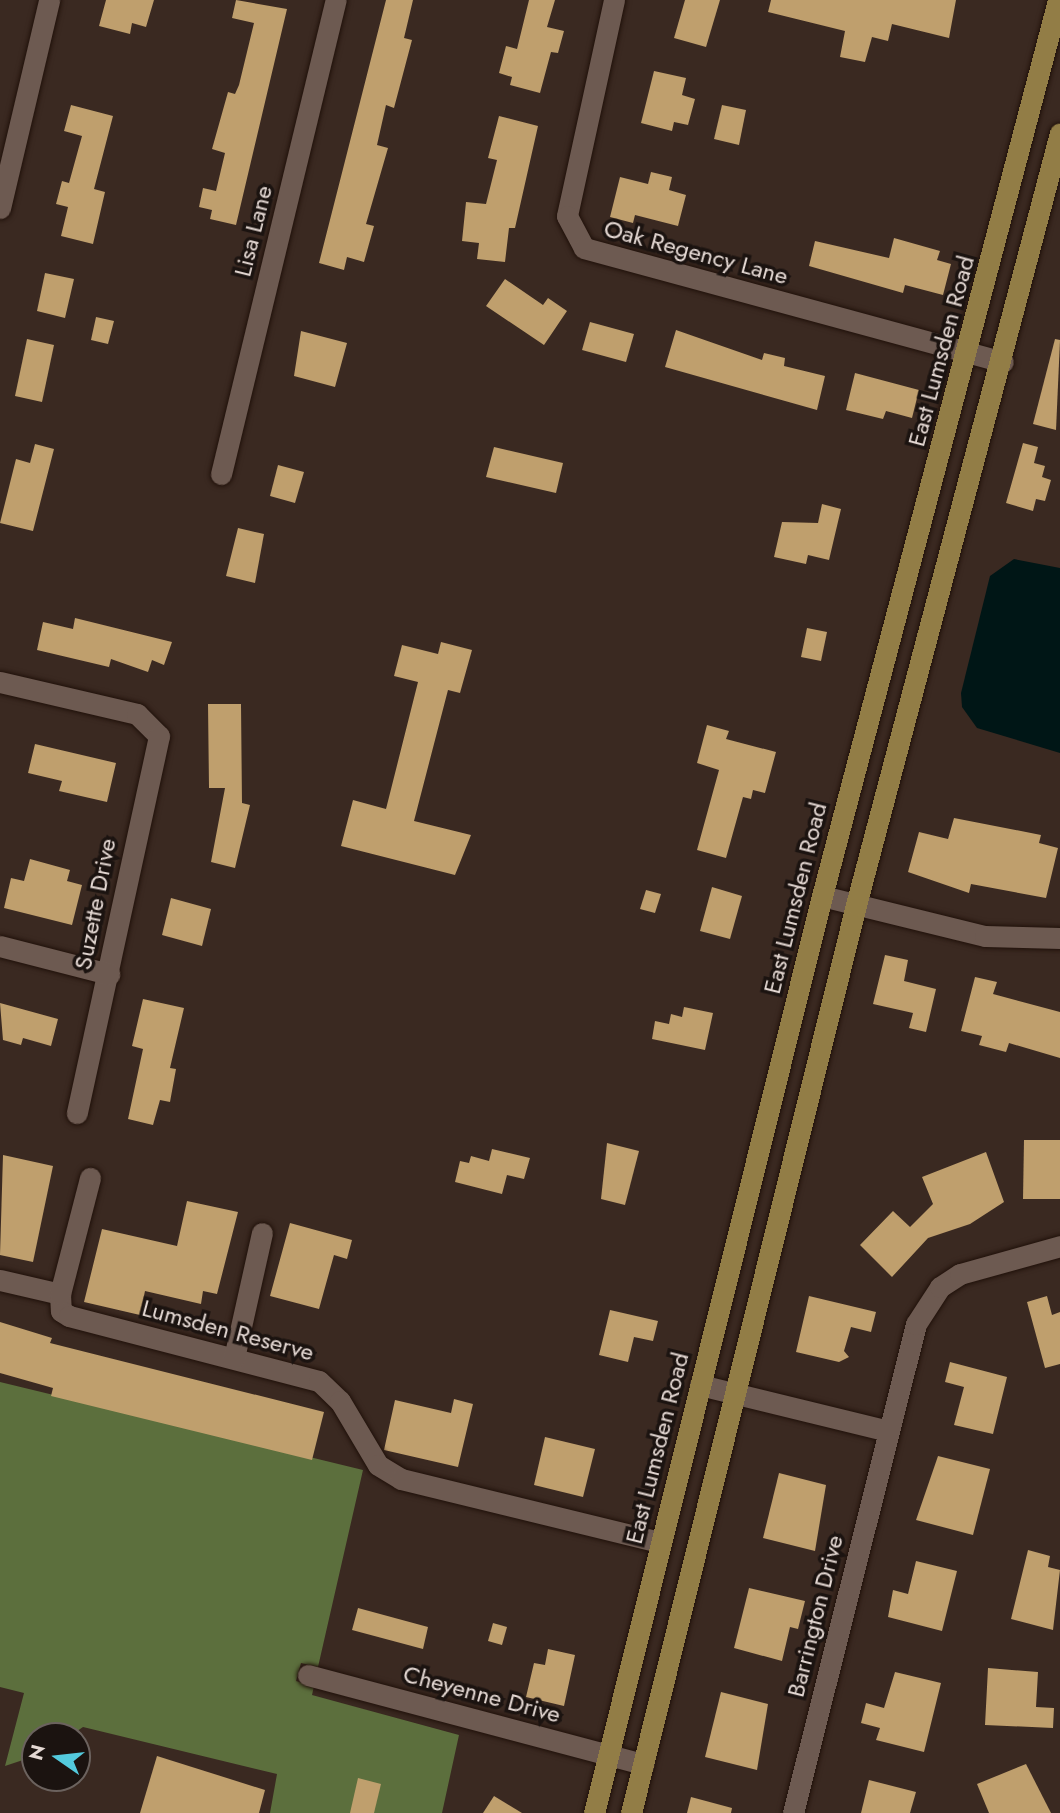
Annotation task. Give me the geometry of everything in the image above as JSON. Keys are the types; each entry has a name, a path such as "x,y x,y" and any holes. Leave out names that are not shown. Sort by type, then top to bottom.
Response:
{"main road":[{"name":"East Lumsden Road","path":"594,1813 822,896 969,353 1058,0"},
{"path":"631,1813 856,905 1003,362 1060,133"}],"street":[{"path":"0,208 49,0"},
{"name":"Lisa Lane","path":"221,474 336,0"},
{"name":"Oak Regency Lane","path":"614,0 567,216 584,248 1003,362"},
{"name":"Suzette Drive","path":"0,682 137,714 159,736 77,1113"},
{"path":"822,896 985,936 1060,938"},
{"path":"0,946 109,974"},
{"path":"0,1280 60,1294 90,1178"},
{"path":"234,1359 262,1233"},
{"name":"Barrington Drive","path":"793,1813 916,1324 940,1287 979,1266 1060,1246"},
{"name":"Lumsden Reserve","path":"60,1294 61,1311 69,1316 319,1381 340,1401 378,1465 401,1479 660,1542"},
{"path":"700,1385 888,1431"},
{"name":"Cheyenne Drive","path":"308,1675 643,1764"}],"green space":[{"path":"0,1382 363,1470 318,1667 301,1663 296,1681 314,1686 312,1695 459,1735 442,1813 270,1813 277,1774 91,1729 91,1722 21,1722 21,1761 5,1766 24,1693 0,1687"}],"shaded area":[{"path":"1014,559 1060,568 1060,753 977,728 962,707 961,693 990,576"}],"building":[{"path":"106,0 154,0 146,27 132,23 130,34 99,26"},
{"path":"236,0 287,9 236,225 210,219 212,210 199,207 203,188 216,191 225,153 212,149 228,92 235,94 239,85 254,23 232,18"},
{"path":"386,0 413,0 404,38 412,40 394,108 386,105 377,145 388,148 366,224 374,226 364,262 347,257 344,270 319,263"},
{"path":"529,0 555,0 547,27 564,31 558,53 551,52 540,93 510,85 512,77 499,73 506,46 517,49"},
{"path":"685,0 720,0 706,47 674,38"},
{"path":"771,0 956,0 949,38 892,24 888,41 872,37 865,62 840,57 845,31 768,12"},
{"path":"654,71 686,78 682,95 695,99 688,125 674,122 672,131 641,123"},
{"path":"71,105 113,116 94,189 105,192 93,244 61,236 68,207 56,204 62,181 69,183 82,136 64,131"},
{"path":"722,105 746,110 739,145 714,139"},
{"path":"499,116 538,126 515,228 509,228 505,262 477,259 479,243 462,241 466,202 486,204 497,160 488,158"},
{"path":"651,172 672,177 669,190 686,195 678,226 635,215 633,223 610,217 620,177 648,184"},
{"path":"894,238 940,251 937,260 951,264 943,295 905,285 903,293 809,266 815,241 889,258"},
{"path":"45,273 74,279 65,318 37,311"},
{"path":"505,279 543,305 548,298 567,311 544,345 486,306"},
{"path":"96,317 114,321 108,344 91,340"},
{"path":"590,322 634,334 626,362 582,350"},
{"path":"676,330 762,360 764,353 785,358 784,366 825,376 817,410 665,367"},
{"path":"301,331 347,343 335,387 294,376"},
{"path":"27,339 54,345 42,402 15,396"},
{"path":"1055,339 1060,340 1056,430 1033,424"},
{"path":"855,373 919,390 912,418 886,411 883,419 846,410"},
{"path":"1023,443 1038,447 1034,463 1045,466 1042,477 1051,480 1045,501 1036,499 1033,511 1006,503"},
{"path":"35,444 54,449 33,531 0,523 16,459 30,463"},
{"path":"494,447 563,463 556,493 486,477"},
{"path":"278,465 304,472 295,503 270,496"},
{"path":"822,504 841,509 829,560 808,555 806,564 774,557 782,522 818,523"},
{"path":"238,528 264,534 255,583 226,576"},
{"path":"75,618 172,642 164,665 152,660 148,672 111,659 109,667 37,650 43,622 73,629"},
{"path":"807,628 827,632 821,661 801,657"},
{"path":"441,642 472,650 460,693 448,690 414,821 471,835 455,875 341,846 353,800 386,809 418,682 394,676 402,645 438,654"},
{"path":"208,704 241,704 242,803 250,805 235,868 211,862 225,788 209,788"},
{"path":"707,725 729,731 726,739 776,752 765,793 753,790 751,799 743,797 726,858 697,850 719,770 697,763"},
{"path":"35,744 116,763 107,802 59,791 62,781 28,773"},
{"path":"954,818 1041,835 1039,843 1058,848 1046,898 971,884 969,893 908,872 919,832 948,839"},
{"path":"30,859 70,870 67,881 82,885 72,925 4,908 11,878 24,881"},
{"path":"712,887 742,896 730,939 700,931"},
{"path":"646,890 661,894 655,913 640,909"},
{"path":"171,898 211,909 202,946 162,935"},
{"path":"885,955 908,960 904,981 936,989 926,1032 909,1028 913,1013 873,1004"},
{"path":"975,977 997,982 993,994 1060,1012 1060,1058 1009,1043 1006,1052 979,1045 982,1036 961,1031"},
{"path":"143,999 184,1008 170,1068 176,1069 170,1102 160,1100 153,1125 128,1119 143,1049 132,1046"},
{"path":"0,1003 58,1019 51,1046 23,1038 21,1045 3,1040"},
{"path":"684,1007 713,1013 705,1050 652,1039 655,1021 669,1024 671,1014 682,1017"},
{"path":"1024,1140 1060,1140 1060,1199 1023,1199"},
{"path":"607,1143 639,1151 625,1205 601,1199"},
{"path":"492,1149 530,1158 524,1179 507,1175 502,1194 455,1182 460,1161 469,1163 471,1156 489,1161"},
{"path":"986,1152 1004,1202 970,1224 928,1238 892,1277 860,1245 893,1211 910,1227 933,1204 922,1177"},
{"path":"3,1155 53,1166 33,1262 0,1255"},
{"path":"187,1201 238,1212 217,1294 203,1291 201,1304 145,1291 140,1315 84,1302 102,1229 177,1246"},
{"path":"290,1223 352,1240 347,1259 334,1255 319,1309 270,1296"},
{"path":"809,1296 876,1312 871,1332 851,1327 844,1351 849,1357 839,1362 796,1352"},
{"path":"1047,1296 1052,1315 1060,1312 1060,1364 1045,1368 1027,1302"},
{"path":"610,1310 658,1321 653,1341 634,1337 628,1362 599,1355"},
{"path":"0,1322 52,1338 50,1343 324,1412 312,1460 51,1396 53,1388 0,1373"},
{"path":"950,1362 1007,1377 993,1434 954,1425 964,1387 945,1382"},
{"path":"454,1399 473,1404 458,1467 384,1450 395,1400 451,1413"},
{"path":"545,1437 595,1449 583,1497 534,1485"},
{"path":"938,1456 990,1469 973,1535 916,1520"},
{"path":"779,1473 826,1485 815,1551 763,1538"},
{"path":"1028,1550 1050,1556 1048,1567 1060,1570 1053,1630 1011,1619"},
{"path":"916,1561 957,1571 942,1631 888,1617 893,1590 908,1594"},
{"path":"749,1588 805,1601 798,1629 790,1627 782,1661 734,1648"},
{"path":"358,1608 428,1627 423,1649 352,1630"},
{"path":"493,1623 507,1627 502,1645 488,1641"},
{"path":"548,1649 575,1655 564,1706 526,1697 534,1663 545,1665"},
{"path":"988,1668 1038,1672 1036,1707 1054,1708 1053,1728 985,1725"},
{"path":"895,1672 941,1683 924,1752 876,1740 880,1728 861,1723 866,1703 884,1708"},
{"path":"721,1692 768,1704 757,1770 705,1757"},
{"path":"157,1756 265,1790 259,1813 140,1813"},
{"path":"1026,1764 1051,1813 989,1813 977,1784"},
{"path":"358,1778 381,1784 374,1813 350,1813"},
{"path":"869,1780 916,1792 910,1813 861,1813"},
{"path":"494,1796 522,1813 483,1813"},
{"path":"691,1797 732,1808 731,1813 687,1813"}]}
